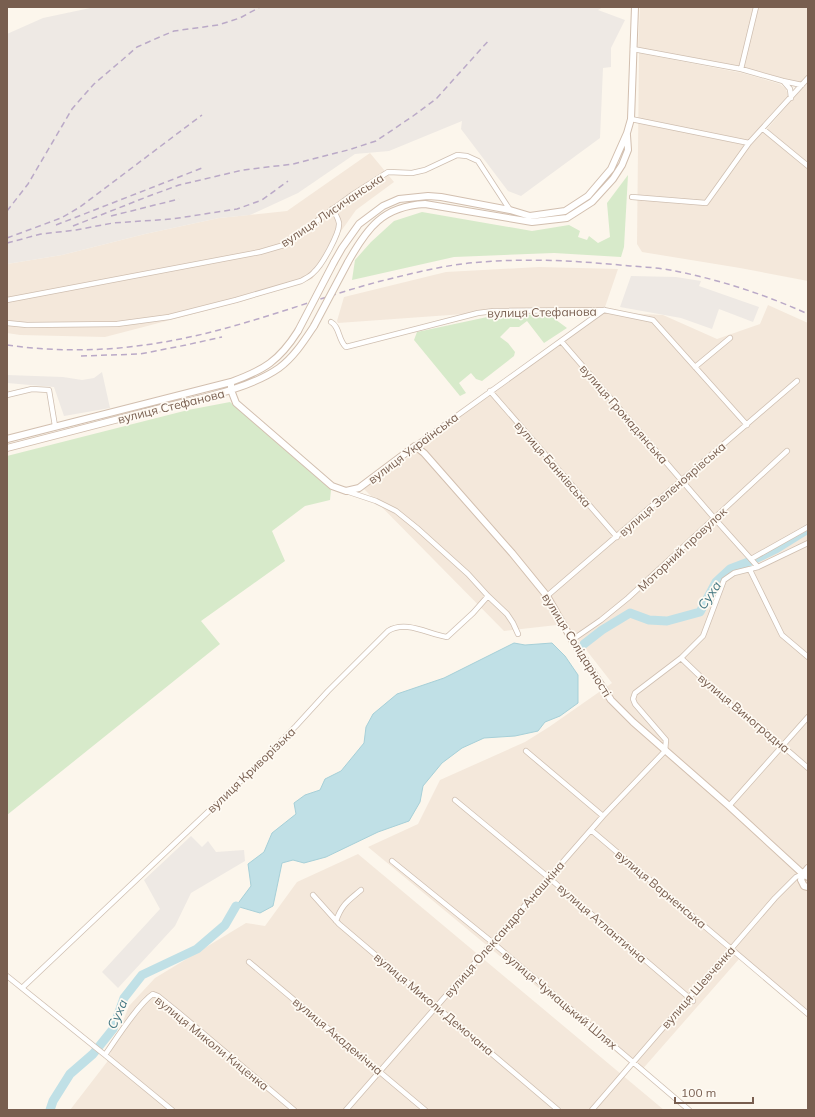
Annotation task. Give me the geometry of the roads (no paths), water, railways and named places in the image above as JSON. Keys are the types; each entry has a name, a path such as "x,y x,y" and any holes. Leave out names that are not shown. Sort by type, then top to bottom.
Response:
{"main road":[{"path":"510,210 530,216 565,210 588,196 611,169 627,133 631,119 635,7"},
{"name":"вулиця Стефанова","path":"7,448 231,390 267,375 290,359 302,345 358,245 375,223 385,214 410,205 425,204 532,222 567,218 592,202 613,179 622,165 628,150 627,133"},
{"name":"вулиця Стефанова","path":"7,439 231,382 248,376 271,364 281,355 298,331 334,262 359,224 383,206 399,199 428,196 441,197 510,210"},
{"path":"231,382 231,390 236,403 332,486 346,491"},
{"name":"вулиця Українська","path":"346,491 359,488 415,446"},
{"name":"вулиця Солідарності","path":"415,446 424,453 547,596 572,640 611,700 633,722 729,806 805,876"},
{"name":"вулиця Шевченка","path":"805,876 808,868"},
{"path":"805,876 801,880 806,886"}],"street":[{"path":"741,69 756,7"},
{"path":"633,49 741,69 782,81 802,85"},
{"path":"632,197 706,203 749,143 808,78"},
{"path":"782,81 790,89 791,98"},
{"path":"631,119 749,143"},
{"path":"763,129 808,166"},
{"name":"вулиця Лисичанська","path":"7,300 260,252 284,245 332,209 388,172 412,173 425,170 457,155 467,156 478,162 510,210"},
{"path":"7,323 27,325 117,324 169,317 236,300 301,281 310,276 319,267 338,232 339,224 337,216 332,209"},
{"path":"604,310 653,320 746,425"},
{"name":"вулиця Стефанова","path":"331,322 335,325 343,344 346,347 494,311 604,310"},
{"name":"вулиця Українська","path":"415,446 604,310"},
{"path":"695,367 730,338"},
{"name":"вулиця Громадянська","path":"561,341 715,519 758,566"},
{"name":"вулиця Зеленоярівська","path":"547,596 617,538 797,382"},
{"path":"7,395 32,389 49,390 56,426"},
{"name":"вулиця Банківська","path":"490,391 617,538"},
{"name":"Моторний провулок","path":"572,640 601,620 628,598 787,451"},
{"path":"346,491 376,501 396,511 468,574 507,614 518,634"},
{"path":"751,559 808,527"},
{"path":"665,751 666,740 635,704 635,693 681,658 703,636 724,580 734,573 750,570 808,543"},
{"path":"750,570 782,635 808,657"},
{"name":"вулиця Криворізька","path":"22,988 248,774 388,630 400,626 410,627 447,637 473,613 488,596"},
{"name":"вулиця Виноградна","path":"681,658 728,703 783,746 808,768"},
{"path":"729,806 808,717"},
{"path":"526,751 603,816"},
{"name":"вулиця Олександра Анашкіна","path":"346,1110 437,1007 548,877 603,816 665,751"},
{"name":"вулиця Атлантична","path":"455,800 691,999"},
{"name":"вулиця Варненська","path":"591,830 808,1014"},
{"name":"вулиця Чумацький Шлях","path":"392,861 492,942 689,1110"},
{"name":"вулиця Шевченка","path":"592,1110 691,999 731,948 775,898 796,877 805,876"},
{"path":"336,921 343,905 361,890"},
{"name":"вулиця Миколи Демочана","path":"313,895 336,921 558,1110"},
{"name":"вулиця Академічна","path":"250,962 425,1110"},
{"path":"7,976 93,1046 105,1054 172,1110"},
{"name":"вулиця Миколи Киценка","path":"105,1054 137,1011 153,994 158,996 294,1110"}],"water":[{"path":"514,643 525,645 552,643 565,656 578,675 578,703 560,716 545,722 538,731 515,736 484,738 462,748 442,763 423,786 420,802 409,821 378,832 326,857 304,863 293,860 282,863 273,906 260,913 236,906 251,886 248,864 264,852 272,833 296,814 294,803 305,795 320,790 325,779 341,771 364,743 366,727 373,714 397,694 444,678"}],"waterway":[{"name":"Суха","path":"584,644 602,630 630,613 649,620 667,621 700,612 716,582 730,569 776,549 808,529"},
{"name":"Суха","path":"50,1110 53,1101 70,1074 93,1054 113,1029 124,998 142,975 197,949 225,925 236,906"}],"railway":[{"path":"7,211 28,184 72,109 94,84 137,47 174,31 218,25 240,18 260,7"},
{"path":"73,226 179,185 243,170 293,164 376,141 436,99 490,39"},
{"path":"7,238 61,218 80,207 202,115"},
{"path":"56,225 202,168"},
{"path":"7,243 41,234 76,230 113,223 172,219 237,209 262,200 288,181"},
{"path":"111,216 179,199"},
{"path":"7,345 28,348 91,350 154,344 227,328 355,288 431,269 469,263 500,261 575,261 670,270 743,289 808,314"},
{"path":"81,356 140,354 222,337"}]}
